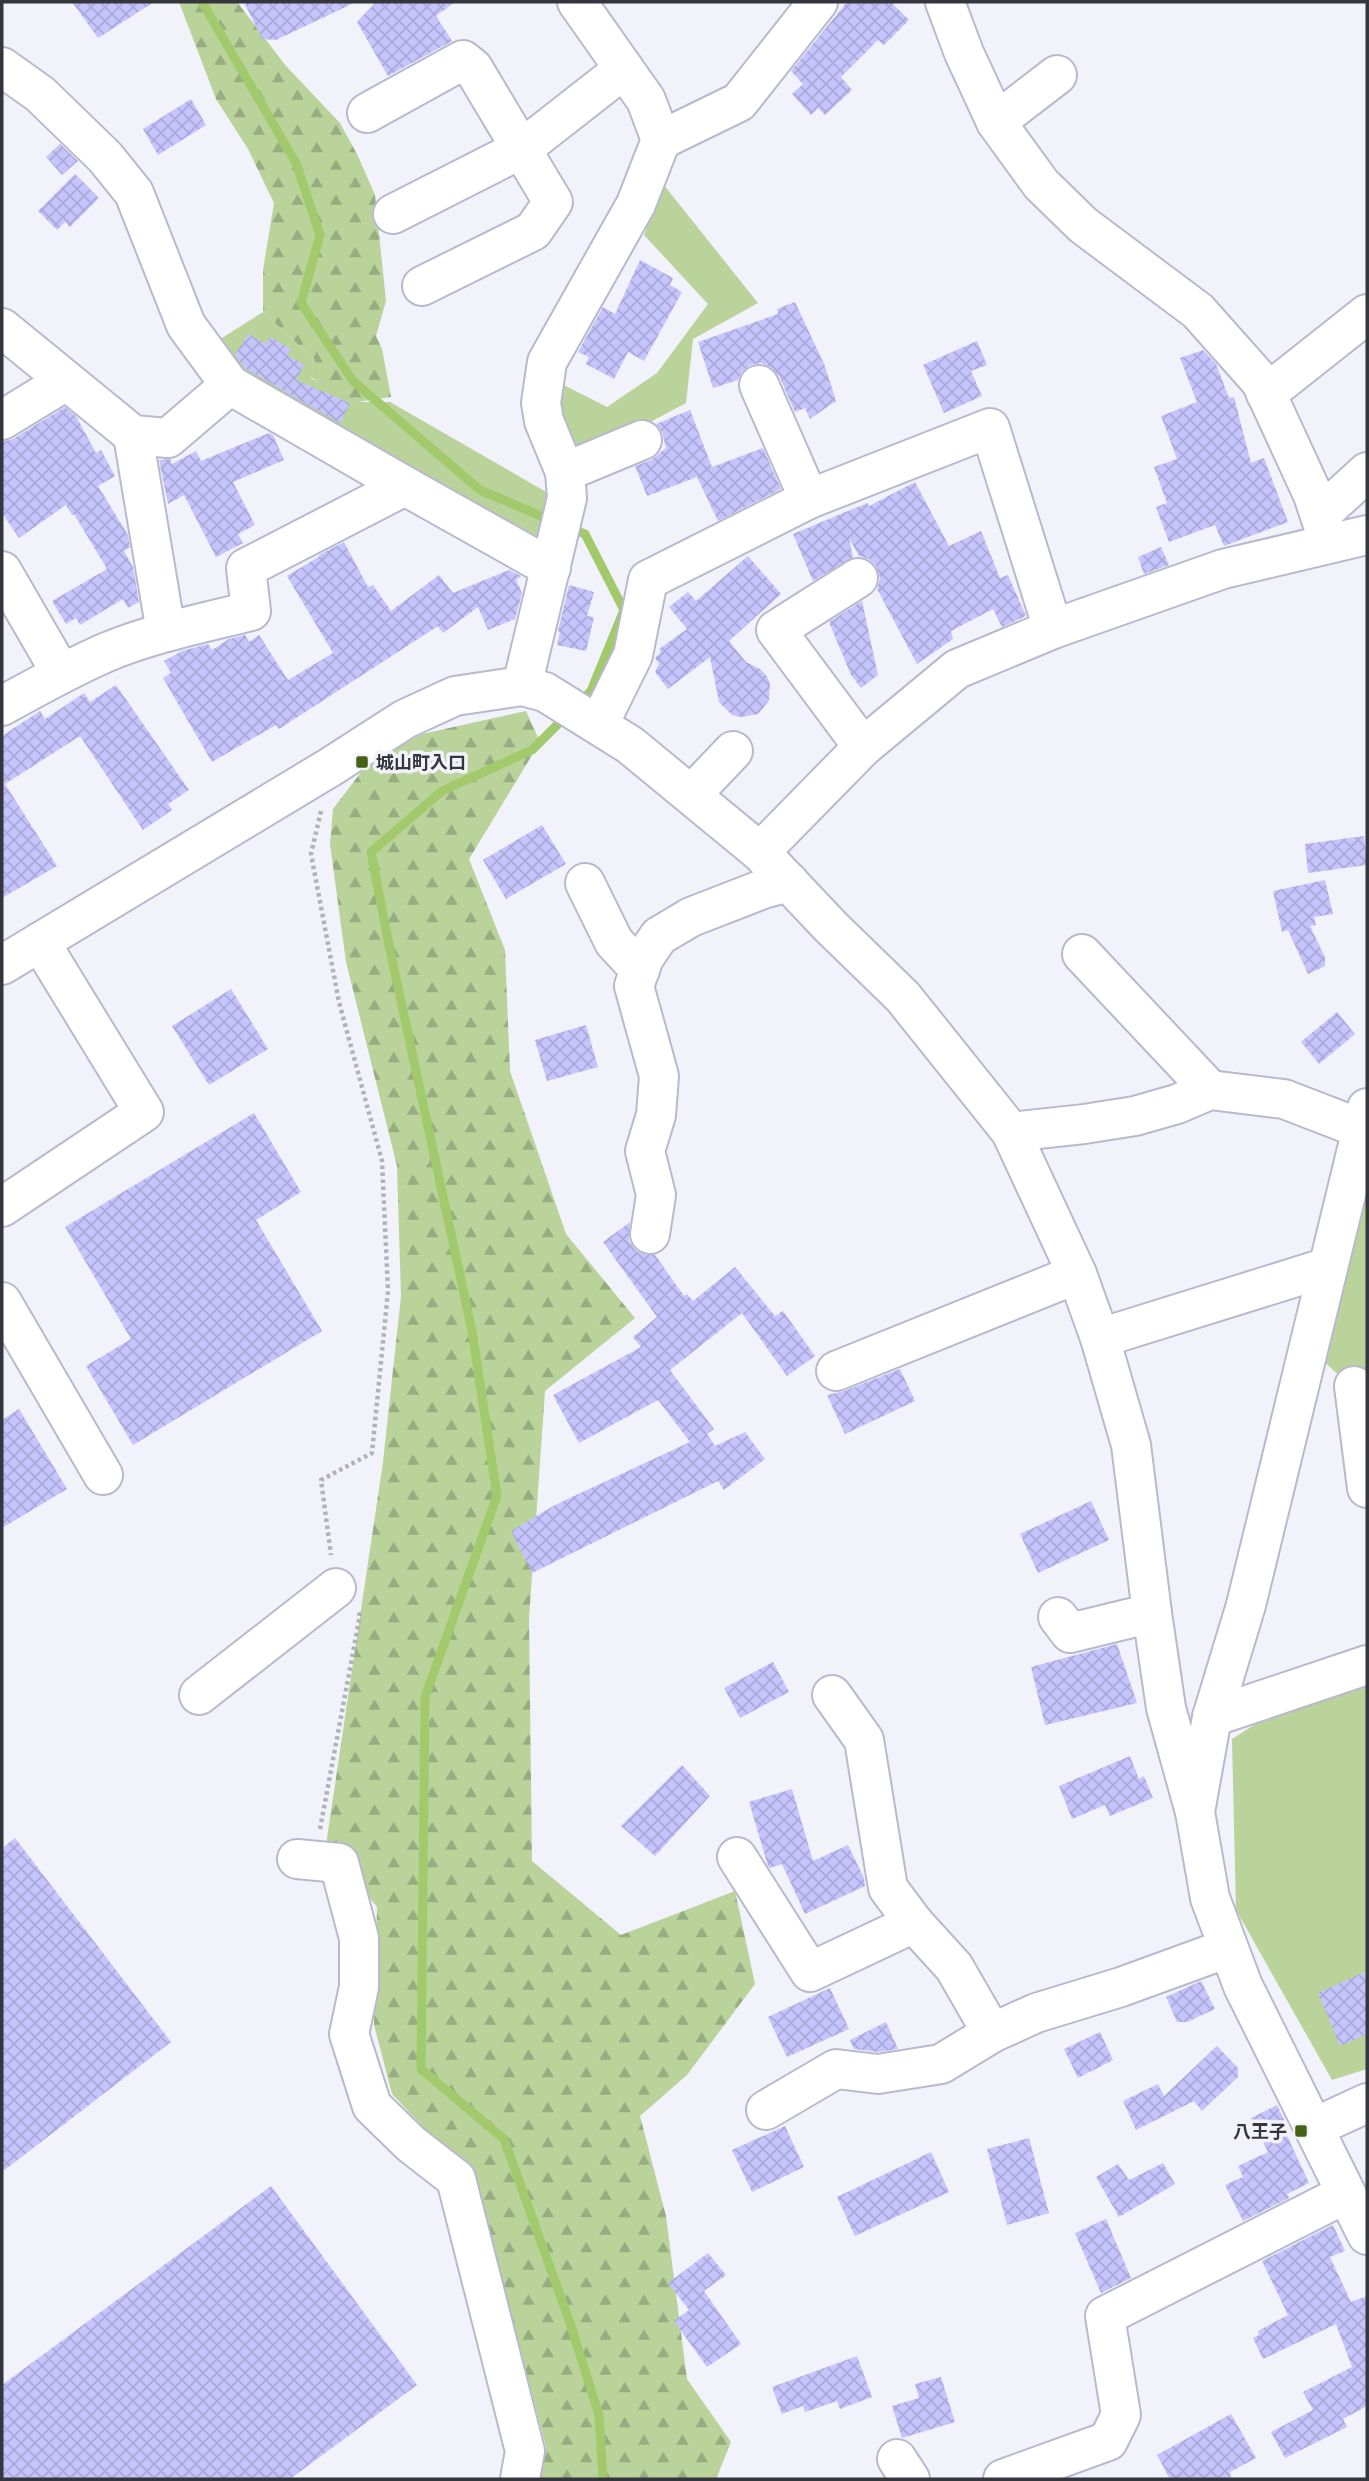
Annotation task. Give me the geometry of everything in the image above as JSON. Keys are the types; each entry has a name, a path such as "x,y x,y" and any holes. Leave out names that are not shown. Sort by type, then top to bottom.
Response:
{"street":[{"path":"522,687 554,556 566,484 544,421 541,403 547,362 636,204 661,140 646,100 577,2"},
{"path":"661,140 739,102 818,2"},
{"path":"945,2 964,53 996,122 1041,184 1083,225 1198,311 1261,382 1325,529"},
{"path":"367,113 463,60 473,68 553,202 533,230 422,286"},
{"path":"2,67 40,94 105,156 134,193 186,325 230,385 405,486 554,556"},
{"path":"393,214 523,148 624,69"},
{"path":"996,122 1058,75"},
{"path":"1266,394 1367,314"},
{"path":"2,328 133,435 168,438 230,385"},
{"path":"2,420 66,381"},
{"path":"759,385 809,499"},
{"path":"599,724 634,655 648,580 809,499 990,428 1053,629"},
{"path":"133,435 166,632"},
{"path":"566,484 642,440"},
{"path":"1325,529 1367,472"},
{"path":"2,706 61,673 108,652 166,632 251,611 246,568 405,486"},
{"path":"760,852 863,747 957,669 1053,629 1223,569 1325,529 1367,536"},
{"path":"2,571 61,673"},
{"path":"858,578 776,630 863,747"},
{"path":"2,965 405,719 455,696 522,687 544,692 630,745 760,852 904,997 1011,1132 1077,1274 1100,1338 1131,1446 1166,1708 1195,1812 1210,1898 1243,1986 1367,2235"},
{"path":"692,794 733,751"},
{"path":"585,883 614,942 640,970"},
{"path":"650,1234 656,1195 646,1150 656,1115 659,1076 634,986 644,958 659,936 691,917 763,889 789,883"},
{"path":"2,1207 144,1112 40,942"},
{"path":"1082,954 1210,1090"},
{"path":"1011,1132 1135,1115 1177,1104 1210,1090 1284,1099 1366,1122 1246,1605 1212,1717 1195,1812"},
{"path":"1100,1338 1328,1267"},
{"path":"836,1371 1077,1274"},
{"path":"2,1302 103,1475"},
{"path":"1301,1379 1361,1387 1367,1488"},
{"path":"199,1695 336,1588"},
{"path":"1058,1617 1070,1633 1152,1614"},
{"path":"1212,1717 1367,1665"},
{"path":"832,1695 864,1740 888,1888 914,1923 954,1967 992,2033"},
{"path":"737,1857 810,1972 914,1923"},
{"path":"306,1860 339,1863 359,1938 359,1987 349,2034 372,2106 411,2144 456,2179 525,2451 520,2479"},
{"path":"766,2110 836,2069 878,2074 941,2064 992,2033 1036,2013 1121,1987 1228,1948"},
{"path":"1315,2127 1367,2104"},
{"path":"1003,2479 1108,2441 1121,2415 1105,2316 1345,2194"}],"path":[{"path":"306,1860 360,1615 336,1588 321,1480 372,1453 388,1291 382,1160 339,1002 311,854 332,766"}],"green space":[{"path":"179,2 237,2 286,66 340,123 358,156 375,195 386,301 376,336 382,349 391,397 350,403 311,377 315,360 263,312 263,270 274,203 248,149 216,99"},
{"path":"663,184 758,303 693,339 686,403 639,428 574,450 554,380 607,407 657,373 708,304 644,235"},
{"path":"263,312 315,360 311,378 354,402 390,402 555,497 544,540 239,377 206,348"},
{"path":"526,711 540,742 469,859 505,950 510,1071 566,1234 635,1318 545,1391 529,1618 532,1861 621,1935 735,1891 755,1984 687,2075 640,2116 666,2216 687,2379 731,2442 716,2479 537,2479 546,2447 476,2183 392,2094 374,2025 377,1907 326,1845 383,1462 401,1296 397,1166 346,962 330,844 333,809 368,763 422,734"},
{"path":"1367,1190 1367,1401 1319,1357"},
{"path":"1367,1668 1367,2069 1332,2080 1236,1910 1232,1739 1280,1708"}],"building":[{"path":"72,2 154,2 98,38"},
{"path":"244,2 356,2 276,40 262,39"},
{"path":"376,2 455,2 436,16 452,41 388,76 357,22"},
{"path":"847,2 891,2 909,20 884,45 878,40 841,77 852,90 825,115 818,108 811,115 792,94 803,84 791,71"},
{"path":"191,99 206,125 158,155 143,129"},
{"path":"60,144 78,161 62,175 46,157"},
{"path":"75,174 99,198 70,227 65,222 57,230 38,211"},
{"path":"640,260 673,278 670,285 682,292 644,361 628,352 614,379 586,364 589,357 578,352 603,307 615,314"},
{"path":"795,302 825,366 836,401 810,419 805,408 795,412 779,376 771,367 761,363 750,365 738,380 713,388 698,342 778,314 777,309"},
{"path":"248,334 266,344 270,337 291,349 287,355 304,365 296,380 350,403 340,423 245,368 235,355"},
{"path":"977,341 987,365 971,371 982,396 944,413 923,365"},
{"path":"1203,350 1216,364 1229,398 1234,397 1251,463 1264,458 1288,522 1224,546 1215,525 1169,542 1156,507 1167,503 1154,467 1177,459 1161,416 1197,402 1180,358"},
{"path":"65,407 76,416 96,453 101,450 115,476 98,486 128,535 130,547 124,551 133,567 139,602 128,608 123,599 80,625 76,618 66,624 52,601 107,569 74,514 72,515 66,505 19,538 2,513 2,442 13,439"},
{"path":"690,410 712,467 763,448 781,489 718,521 697,477 647,496 635,466 651,460 666,448 662,432 656,424"},
{"path":"269,433 273,435 284,460 233,482 255,525 238,534 243,543 216,557 184,495 168,504 159,460 170,459 172,464 196,451 201,461"},
{"path":"915,482 949,546 981,531 1000,578 1008,575 1026,616 1002,627 993,609 951,631 953,639 917,664 877,589 880,578 876,566 869,559 859,556 849,538 853,557 813,581 793,534 867,503 869,506"},
{"path":"344,542 368,587 373,585 391,611 439,575 453,593 509,570 521,576 516,580 522,593 515,619 488,630 478,607 443,633 438,626 279,729 276,725 212,762 163,678 171,673 164,661 182,651 208,644 212,650 229,639 245,635 249,642 259,635 288,680 333,653 287,576"},
{"path":"1161,547 1169,565 1144,574 1138,557"},
{"path":"748,556 781,594 729,641 746,662 766,675 770,683 769,700 764,707 758,714 741,717 732,715 719,702 710,657 668,689 655,672 659,664 655,658 661,652 659,649 687,629 669,607 688,592 696,601"},
{"path":"569,585 594,592 587,616 594,617 586,651 557,645"},
{"path":"862,601 878,675 861,688 851,675 829,622"},
{"path":"116,685 189,790 168,804 172,810 143,830 80,736 5,784 57,866 2,898 2,736 40,711 45,719 84,693 90,702"},
{"path":"542,825 566,864 506,899 483,860"},
{"path":"1364,836 1367,865 1308,873 1305,844"},
{"path":"1325,880 1333,914 1314,917 1316,925 1310,926 1325,957 1325,966 1308,974 1288,930 1282,932 1273,891"},
{"path":"231,989 268,1049 209,1085 172,1026"},
{"path":"1337,1012 1355,1034 1319,1064 1301,1042"},
{"path":"586,1025 598,1067 547,1081 535,1040"},
{"path":"254,1113 301,1192 256,1220 322,1331 133,1445 86,1366 131,1339 65,1227"},
{"path":"630,1222 629,1241 636,1251 655,1255 684,1296 687,1294 693,1301 735,1267 775,1316 783,1311 815,1356 787,1376 742,1313 670,1370 714,1429 707,1434 715,1446 745,1432 765,1459 724,1490 718,1481 532,1573 511,1531 555,1505 690,1442 658,1400 579,1443 553,1395 641,1347 633,1337 657,1317 603,1242"},
{"path":"900,1369 915,1401 845,1434 827,1395"},
{"path":"19,1409 67,1489 2,1528 2,1420"},
{"path":"1091,1501 1109,1540 1038,1573 1020,1534"},
{"path":"1117,1644 1137,1703 1045,1725 1031,1667"},
{"path":"773,1662 789,1692 740,1718 724,1688"},
{"path":"1130,1756 1139,1779 1144,1776 1153,1798 1110,1816 1105,1805 1072,1819 1059,1786"},
{"path":"682,1765 710,1796 655,1856 621,1826"},
{"path":"792,1789 813,1861 848,1845 864,1878 865,1886 805,1914 782,1864 770,1868 768,1866 749,1802"},
{"path":"15,1838 171,2042 2,2172 2,1848"},
{"path":"1367,1971 1367,2034 1340,2046 1318,1993"},
{"path":"1201,1981 1215,2009 1187,2022 1177,2022 1166,1997"},
{"path":"830,1988 849,2029 787,2057 768,2017"},
{"path":"886,2022 898,2049 878,2052 854,2049 850,2040"},
{"path":"1100,2032 1113,2060 1078,2078 1064,2049"},
{"path":"1217,2046 1238,2068 1238,2077 1202,2111 1194,2101 1136,2130 1123,2101 1158,2084 1164,2096"},
{"path":"1277,2105 1288,2128 1284,2129 1309,2183 1287,2194 1289,2198 1243,2221 1225,2185 1243,2177 1238,2166 1268,2152 1251,2118"},
{"path":"785,2126 804,2167 752,2192 732,2150"},
{"path":"1029,2138 1049,2213 1007,2225 987,2149"},
{"path":"931,2152 949,2192 855,2236 837,2197"},
{"path":"1163,2163 1175,2184 1119,2217 1096,2177 1118,2164 1129,2180"},
{"path":"271,2186 417,2385 290,2479 2,2479 2,2385"},
{"path":"1106,2219 1131,2278 1101,2293 1075,2233"},
{"path":"1333,2225 1345,2251 1330,2257 1351,2302 1367,2296 1367,2406 1343,2419 1347,2427 1285,2458 1271,2432 1313,2410 1303,2392 1352,2367 1336,2324 1263,2359 1253,2338 1259,2335 1258,2331 1288,2315 1262,2261"},
{"path":"708,2253 726,2275 704,2291 741,2344 707,2367 674,2321 689,2310 668,2283"},
{"path":"857,2356 872,2397 840,2409 837,2401 805,2412 803,2406 782,2414 772,2387"},
{"path":"941,2377 955,2422 902,2438 892,2406 919,2398 915,2384"},
{"path":"1231,2414 1256,2458 1230,2472 1231,2479 1170,2479 1157,2455"}],"waterway":[{"path":"202,2 296,163 320,235 301,303 353,381 480,490 553,521"},
{"path":"569,528 585,534 624,610 591,691 579,703"},
{"path":"567,715 532,750 442,791 371,852 472,1331 497,1496 425,1697 421,2069 504,2139 570,2323 599,2415 603,2479"}],"place":[{"name":"城山町入口","path":"362,762"},
{"name":"八王子","path":"1301,2131"}]}
